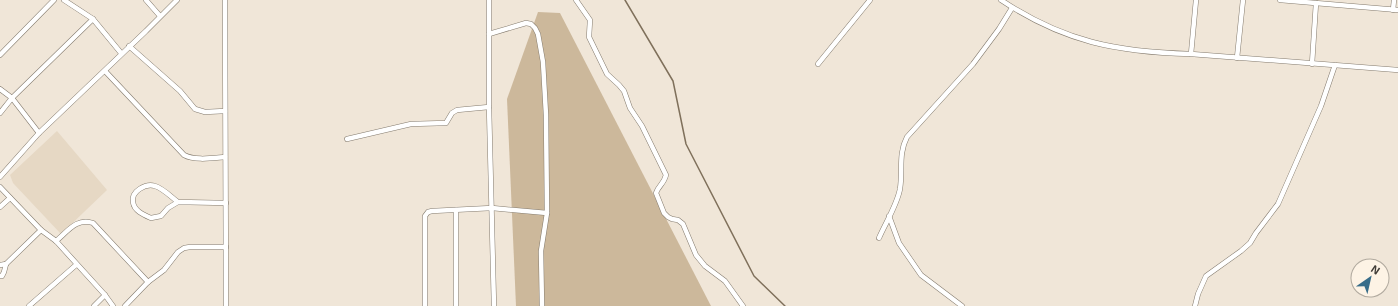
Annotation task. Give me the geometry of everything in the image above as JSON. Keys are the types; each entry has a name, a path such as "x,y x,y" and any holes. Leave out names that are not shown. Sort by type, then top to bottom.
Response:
{"street":[{"path":"0,55 54,0"},
{"path":"64,0 93,19 121,53"},
{"path":"146,0 160,16"},
{"path":"0,177 39,133 177,0"},
{"path":"225,0 226,306"},
{"path":"489,0 489,107 494,306"},
{"path":"576,0 590,20 589,37 607,74 624,91 630,108 642,126 666,175 664,183 656,193 664,213 668,217 678,220 683,224 696,255 705,266 725,281 743,306"},
{"path":"818,64 870,0"},
{"path":"1001,0 1039,23 1081,40 1105,46 1137,51 1398,70"},
{"path":"1191,54 1196,0"},
{"path":"1237,58 1243,0"},
{"path":"1280,0 1396,10 1394,0"},
{"path":"1312,64 1316,3"},
{"path":"879,238 900,189 902,174 901,156 907,137 973,64 1012,8"},
{"path":"0,113 12,98 93,19"},
{"path":"489,34 526,23 531,24 538,34 543,62 546,114 547,213 541,251 542,306"},
{"path":"129,46 180,91 195,109 205,112 225,111"},
{"path":"1195,306 1198,294 1206,276 1250,243 1278,204 1320,106 1335,65"},
{"path":"105,70 184,155 194,158 225,157"},
{"path":"0,89 12,98 39,133"},
{"path":"347,139 411,124 446,123 452,113 458,110 489,107"},
{"path":"178,202 163,190 150,185 139,190 133,198 133,203 137,210 151,218 161,216 168,208 178,202 226,202"},
{"path":"0,187 41,230 56,241 76,265 105,295 113,306"},
{"path":"0,207 10,198"},
{"path":"425,306 425,216 428,212 492,208 547,213"},
{"path":"456,210 456,306"},
{"path":"889,216 900,243 921,275 962,306"},
{"path":"56,241 76,223 83,221 93,223 148,282"},
{"path":"0,276 2,276 4,272 6,264 41,230"},
{"path":"125,306 148,282 164,270 178,252 184,248 190,246 226,247"},
{"path":"0,265 6,264"},
{"path":"29,306 76,265"},
{"path":"94,306 105,295"}],"shaded area":[{"path":"538,12 560,13 711,306 516,306 507,99"},
{"path":"57,131 107,190 61,234 13,183 10,175"}],"waterway":[{"path":"625,0 673,81 686,144 754,276 785,306"}]}
